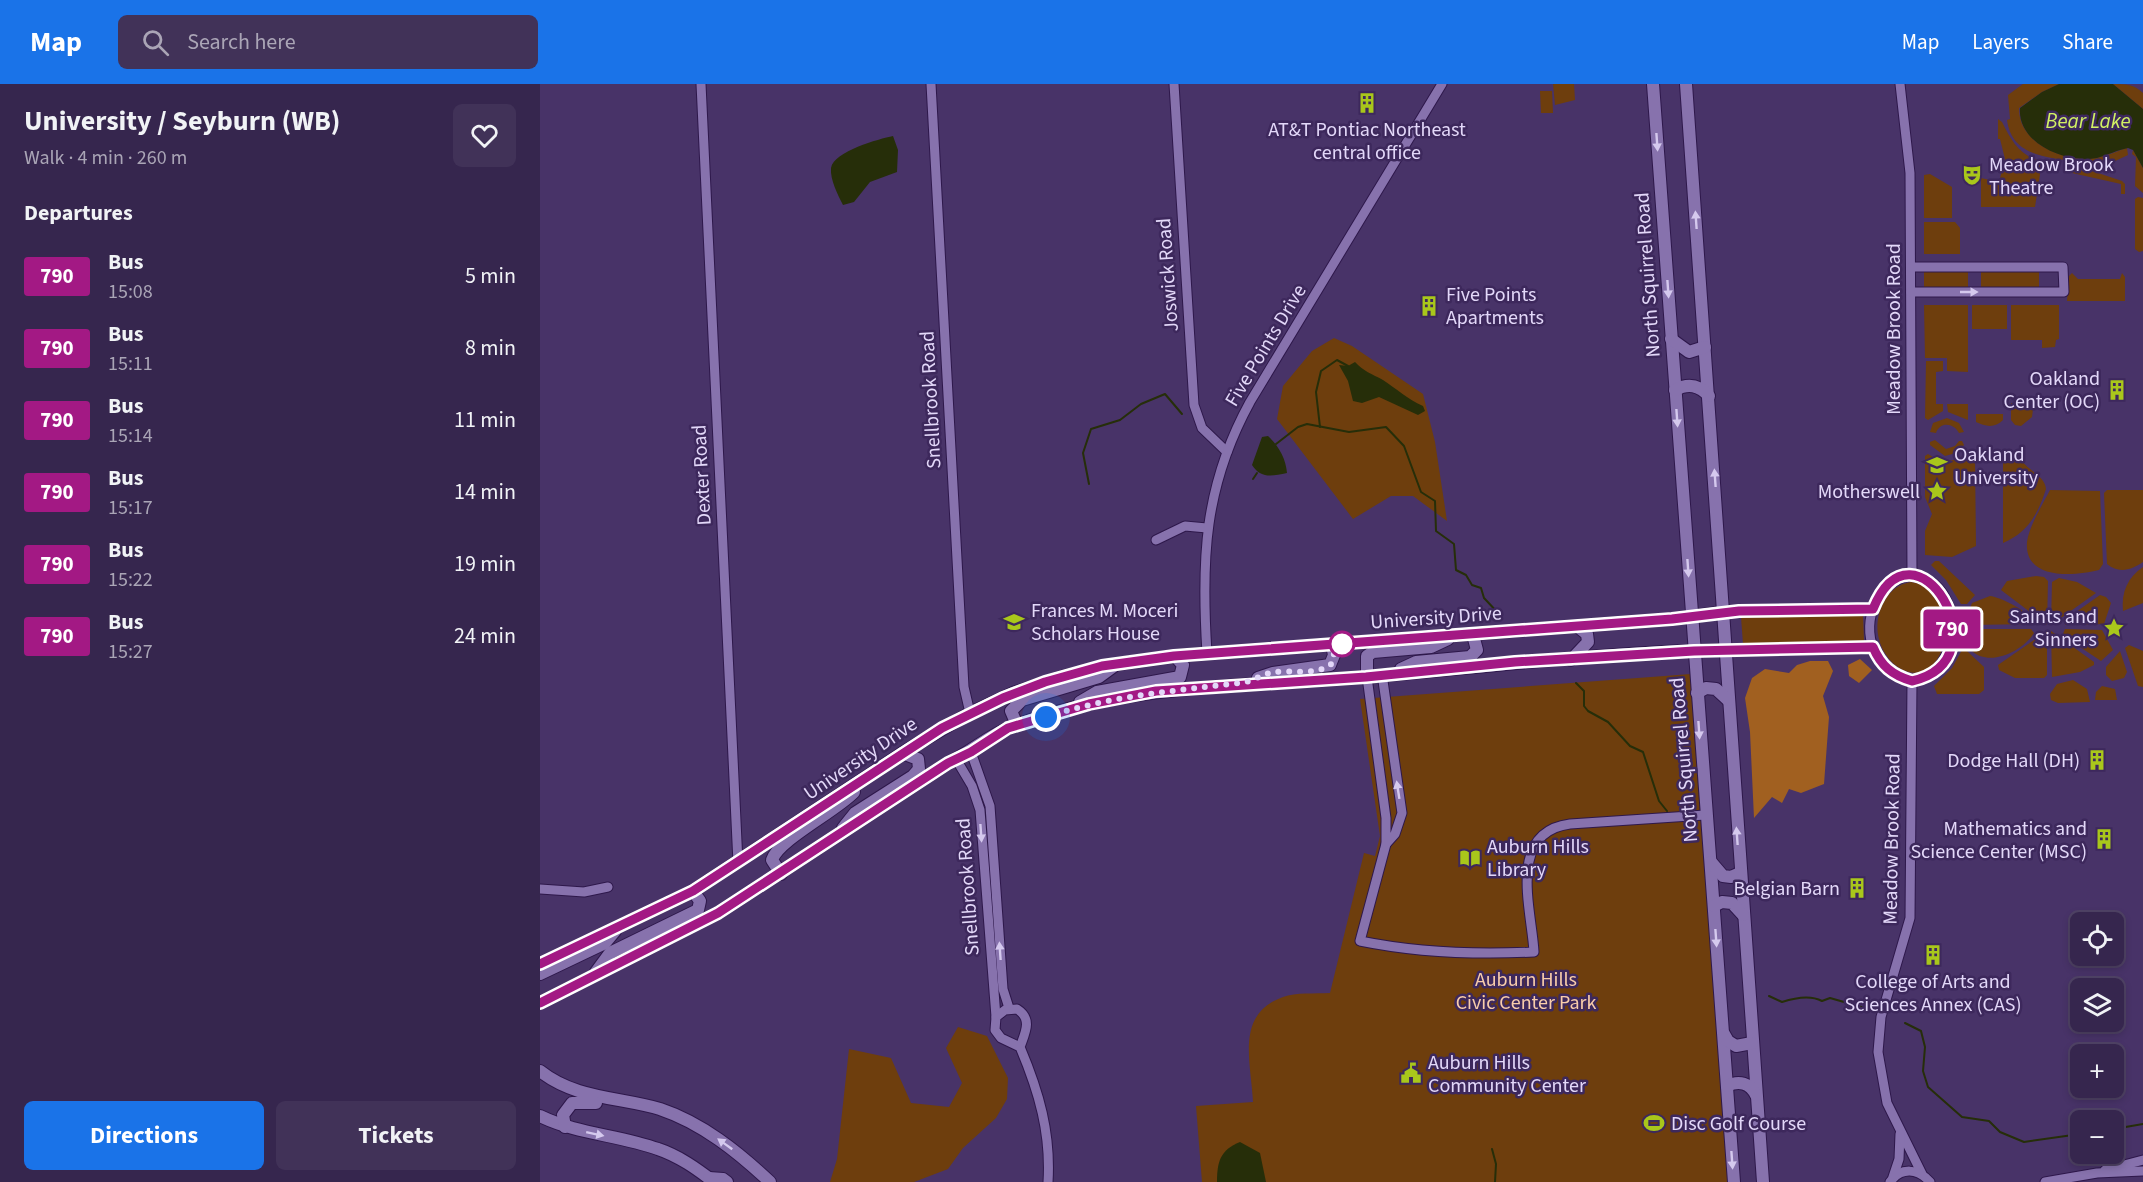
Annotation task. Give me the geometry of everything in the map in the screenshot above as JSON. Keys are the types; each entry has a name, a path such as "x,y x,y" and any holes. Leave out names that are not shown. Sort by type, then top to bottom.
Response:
{"main road":[{"name":"North Squirrel Road","path":"1653,84 1705,815 1714,906 1734,1182"},
{"path":"1686,84 1763,1182"},
{"path":"1671,339 1689,352 1705,347"},
{"path":"1675,390 1694,386 1709,396"},
{"name":"University Drive","path":"540,964 693,891 902,753 970,713 1045,682 1118,664 1174,656 1691,618 1724,612"},
{"path":"1571,660 1588,642 1587,634 1577,626"},
{"path":"1387,673 1416,662 1475,655 1476,643 1473,634"},
{"path":"1366,677 1367,657 1373,652 1431,647 1454,636"},
{"path":"1243,683 1273,672 1330,665 1334,655 1332,645"},
{"path":"541,1001 718,913 956,759 1017,725 1066,710 1156,691 1243,683 1366,677 1387,673 1725,650"},
{"path":"1066,710 1097,692 1180,677 1183,665 1174,656"},
{"path":"1017,725 1011,711 1022,700 1099,677 1118,664"},
{"path":"1697,693 1706,688 1716,689 1728,700"},
{"path":"835,838 855,813 913,776 919,769 918,759 902,753"},
{"path":"781,874 772,860 778,848 843,804 872,774"},
{"path":"1710,861 1723,876 1740,873"},
{"path":"594,975 610,953 698,910 700,901 693,891"},
{"path":"1714,906 1732,903 1743,915"},
{"path":"540,974 605,943 620,926"},
{"path":"1723,1033 1728,1041 1736,1046 1752,1043"},
{"path":"540,1071 555,1083 580,1093 633,1102 685,1118 748,1161 770,1182"},
{"path":"1727,1086 1742,1083 1750,1087 1756,1095"},
{"path":"565,1127 563,1115 572,1103 585,1101 652,1113 661,1110"},
{"path":"540,1116 565,1127 660,1149 688,1163 712,1180 723,1179 727,1182"}],"street":[{"name":"Dexter Road","path":"701,84 738,863"},
{"name":"Snellbrook Road","path":"931,84 964,687 970,713"},
{"name":"Joswick Road","path":"1174,84 1194,405 1202,428 1227,452"},
{"name":"Five Points Drive","path":"1207,653 1203,573 1207,528 1214,492 1227,452 1250,402 1442,84"},
{"name":"Meadow Brook Road","path":"1900,84 1910,159 1912,575"},
{"path":"1911,267 2064,267 2064,292 1911,292"},
{"path":"1156,540 1185,526 1207,528"},
{"path":"1912,575 1920,576 1938,588 1949,606 1952,627 1950,648 1939,666 1922,678 1912,681 1892,674 1885,668 1873,647 1870,629 1873,609 1884,589 1892,582 1912,575"},
{"name":"University Drive","path":"1724,612 1873,609"},
{"path":"1725,650 1873,647"},
{"path":"1386,844 1395,834 1402,813 1389,727 1387,673"},
{"path":"1366,677 1386,818 1386,844 1360,941 1410,951 1453,954 1534,952 1526,891 1526,870 1537,844 1550,830 1570,824 1705,815"},
{"name":"Meadow Brook Road","path":"1912,681 1910,918 1881,1017 1878,1052 1882,1085 1900,1134 1928,1179"},
{"path":"1372,729 1389,727"},
{"name":"Snellbrook Road","path":"971,752 990,806 1003,989 1009,1008"},
{"name":"Snellbrook Road","path":"956,759 972,786 980,810 996,1017"},
{"path":"540,889 584,892 608,887"},
{"path":"1020,1047 1027,1028 1027,1020 1020,1011 1009,1008 996,1017 995,1030 999,1036 1020,1047 1039,1095 1047,1125 1048,1182"},
{"name":"Meadow Brook Road","path":"1892,1180 1899,1159 1900,1134"},
{"path":"2045,1182 2097,1173 2143,1160"},
{"path":"1892,1180 1907,1171 1928,1179"},
{"path":"2097,1173 2143,1171"}],"green space":[{"path":"1553,84 1574,84 1575,100 1555,105"},
{"path":"2023,84 2059,84 2042,92 2019,108 2026,132 2035,141 2058,154 2084,159 2100,157 2127,148 2128,155 2113,162 2073,166 2074,162 2041,156 2023,148 2010,132 2007,120 2010,119 2008,95"},
{"path":"2113,84 2130,85 2143,93 2143,109"},
{"path":"1540,91 1552,91 1553,113 1541,113"},
{"path":"1998,119 2022,152 2042,161 2035,207 1981,207 1981,178 1999,182 2005,159 2000,139 1998,139"},
{"path":"2133,150 2143,168 2143,193 2135,186 2136,157 2132,154"},
{"path":"2073,170 2092,171 2122,181 2125,184 2125,194 2121,194 2121,184 2072,173"},
{"path":"1930,174 1952,187 1952,218 1924,218 1924,175"},
{"path":"2143,198 2143,251 2139,252 2135,249 2135,199"},
{"path":"1924,222 1955,222 1960,228 1960,254 1924,254"},
{"path":"1924,272 1968,272 1968,287 1924,287"},
{"path":"1981,272 2039,272 2039,287 1981,287"},
{"path":"2072,273 2078,279 2120,279 2122,273 2125,277 2125,301 2067,301 2069,276"},
{"path":"1924,305 1968,305 1968,372 1947,371 1947,358 1925,358"},
{"path":"1972,305 2007,305 2007,329 1972,329"},
{"path":"2011,305 2059,305 2059,339 2056,340 2055,347 2042,348 2042,340 2011,340"},
{"path":"1334,338 1352,346 1423,394 1435,442 1447,521 1413,496 1391,496 1353,519 1277,419 1283,386 1312,351"},
{"path":"1926,361 1943,361 1943,371 1936,372 1936,404 1943,404 1943,411 1928,420 1925,418"},
{"path":"2011,403 2023,403 2024,408 2033,409 2032,417 2021,426 2015,425 2011,420"},
{"path":"1947,404 1968,404 1968,420 1948,412"},
{"path":"1976,414 2003,414 2003,420 1990,426 1983,425 1976,422"},
{"path":"1947,418 1959,423 1964,432 1959,433 1951,425 1944,425 1936,433 1930,432 1933,423"},
{"path":"1935,440 1946,449 1955,446 1959,441 1962,441 1964,445 1956,453 1945,456 1930,445 1930,442"},
{"path":"1928,454 1946,461 1965,455 1967,459 1975,459 1976,546 1952,557 1925,555 1925,531 1932,514 1925,497 1925,456"},
{"path":"2020,458 2039,476 2046,489 2031,521 2012,539 2003,543 2003,459"},
{"path":"2050,490 2100,491 2103,564 2099,570 2077,574 2053,573 2042,570 2028,555 2028,536"},
{"path":"2107,490 2143,490 2143,562 2130,569 2120,570 2107,564 2104,493"},
{"path":"1939,561 1975,595 1967,604 1961,604 1946,580 1931,565"},
{"path":"2143,567 2143,603 2123,611 2123,598 2127,586 2133,575"},
{"path":"2036,576 2044,577 2048,581 2047,625 2001,590 2007,581"},
{"path":"2059,578 2077,582 2096,593 2051,625 2052,582"},
{"path":"1911,582 1930,590 1937,597 1945,616 1943,647 1933,664 1921,672 1908,672 1895,665 1885,653 1878,637 1878,619 1885,600 1896,588"},
{"path":"2100,595 2106,597 2111,603 2104,624 2065,625 2066,619"},
{"path":"1990,596 2022,610 2034,624 1968,625 1966,619 1972,603"},
{"path":"1863,614 1864,641 1743,644 1741,617"},
{"path":"1969,629 2031,629 2034,633 2029,640 2014,651 1987,658 1972,651 1966,636"},
{"path":"2065,629 2102,630 2113,650 2101,661 2065,637 2063,634"},
{"path":"2047,631 2047,675 2044,678 2015,678 1999,670 1998,665"},
{"path":"2051,631 2094,662 2094,665 2080,672 2052,677"},
{"path":"2129,645 2143,651 2143,687 2138,686 2125,648"},
{"path":"1962,650 1967,651 1984,667 1984,690 1979,694 1937,694 1934,686 1952,668"},
{"path":"2120,651 2127,672 2124,678 2112,681 2106,675 2106,667"},
{"name":"Auburn Hills Civic Center Park","path":"1691,674 1704,810 1730,1182 1202,1182 1196,1106 1253,1102 1249,1055 1252,1027 1258,1015 1268,1005 1283,997 1330,993 1364,853 1375,856 1380,836 1360,699"},
{"path":"2073,680 2087,689 2090,702 2058,703 2051,700 2050,694 2057,684"},
{"path":"2102,686 2115,689 2117,700 2095,700 2096,692"},
{"path":"958,1027 987,1036 1008,1078 1007,1099 996,1118 963,1148 948,1169 914,1182 830,1182 837,1159 849,1049 891,1058 911,1103 949,1107 962,1083 946,1048"}],"shaded area":[{"path":"1860,659 1872,670 1859,683 1849,676 1848,665"},
{"path":"1810,661 1828,661 1833,671 1823,696 1829,717 1824,784 1801,793 1789,789 1782,803 1772,797 1754,818 1750,732 1745,698 1752,678 1765,669 1789,673 1797,665"}],"water":[{"name":"Bear Lake","path":"2059,84 2113,84 2143,109 2143,168 2133,150 2128,148 2097,158 2085,159 2059,154 2035,141 2021,121 2020,108 2042,92"},
{"path":"893,136 898,150 897,172 870,182 854,202 843,205 832,177 831,168 834,162 848,151"},
{"path":"1355,362 1364,370 1423,406 1425,411 1418,415 1379,397 1362,403 1353,401 1348,381 1339,365 1348,366"},
{"path":"1268,436 1281,453 1287,473 1263,474 1252,465 1262,437"},
{"path":"1240,1142 1260,1153 1266,1182 1217,1182 1221,1158 1228,1149"}],"waterway":[{"path":"1320,427 1316,392 1321,371 1337,360 1348,366"},
{"path":"1089,484 1083,453 1091,429 1120,420 1141,404 1165,394 1182,414"},
{"path":"1276,444 1298,427 1307,424 1349,432 1386,427 1404,446 1421,492 1435,501 1436,531 1454,544 1456,570 1466,575 1472,585 1481,588 1484,598 1500,615"},
{"path":"1253,479 1257,473"},
{"path":"1576,683 1584,691 1584,706 1588,711 1608,722 1630,746 1643,752 1659,801 1667,811"},
{"path":"1769,996 1782,1002 1802,998 1822,1001 1830,998 1865,1008"},
{"path":"1905,1023 1921,1031 1925,1047 1923,1071 1928,1087 1962,1117 1989,1121 2000,1132 2024,1142 2070,1135"},
{"path":"2124,1127 2143,1124"},
{"path":"1492,1149 1496,1164 1495,1182"}],"bus line":[{"name":"790","path":"540,964 693,891 902,753 970,713 1014,693 1102,666 1191,654 1691,618 1724,612 1873,609 1884,589 1892,582 1912,575 1920,576 1938,588 1949,606 1952,627 1950,648 1931,674 1912,681 1892,674 1885,668 1873,647 1741,649 1515,662 1328,680 1221,685 1156,691 1089,704 1008,728 971,752 948,763 718,913 540,1003"}],"place":[{"name":"AT&T Pontiac Northeast central office","path":"1367,103"},
{"name":"Meadow Brook Theatre","path":"1972,175"},
{"name":"Five Points Apartments","path":"1429,306"},
{"name":"Oakland Center (OC)","path":"2117,390"},
{"name":"Oakland University","path":"1937,465"},
{"name":"Motherswell","path":"1937,491"},
{"name":"Frances M. Moceri Scholars House","path":"1014,622"},
{"name":"Saints and Sinners","path":"2114,628"},
{"name":"Dodge Hall (DH)","path":"2097,760"},
{"name":"Mathematics and Science Center (MSC)","path":"2104,839"},
{"name":"Auburn Hills Library","path":"1470,858"},
{"name":"Belgian Barn","path":"1857,888"},
{"name":"College of Arts and Sciences Annex (CAS)","path":"1933,955"},
{"name":"Auburn Hills Community Center","path":"1411,1073"},
{"name":"Disc Golf Course","path":"1654,1123"}],"route":[{"path":"1046,717 1110,699 1156,691 1243,683 1273,672 1318,669 1330,665 1333,660 1332,645 1342,644"}]}
